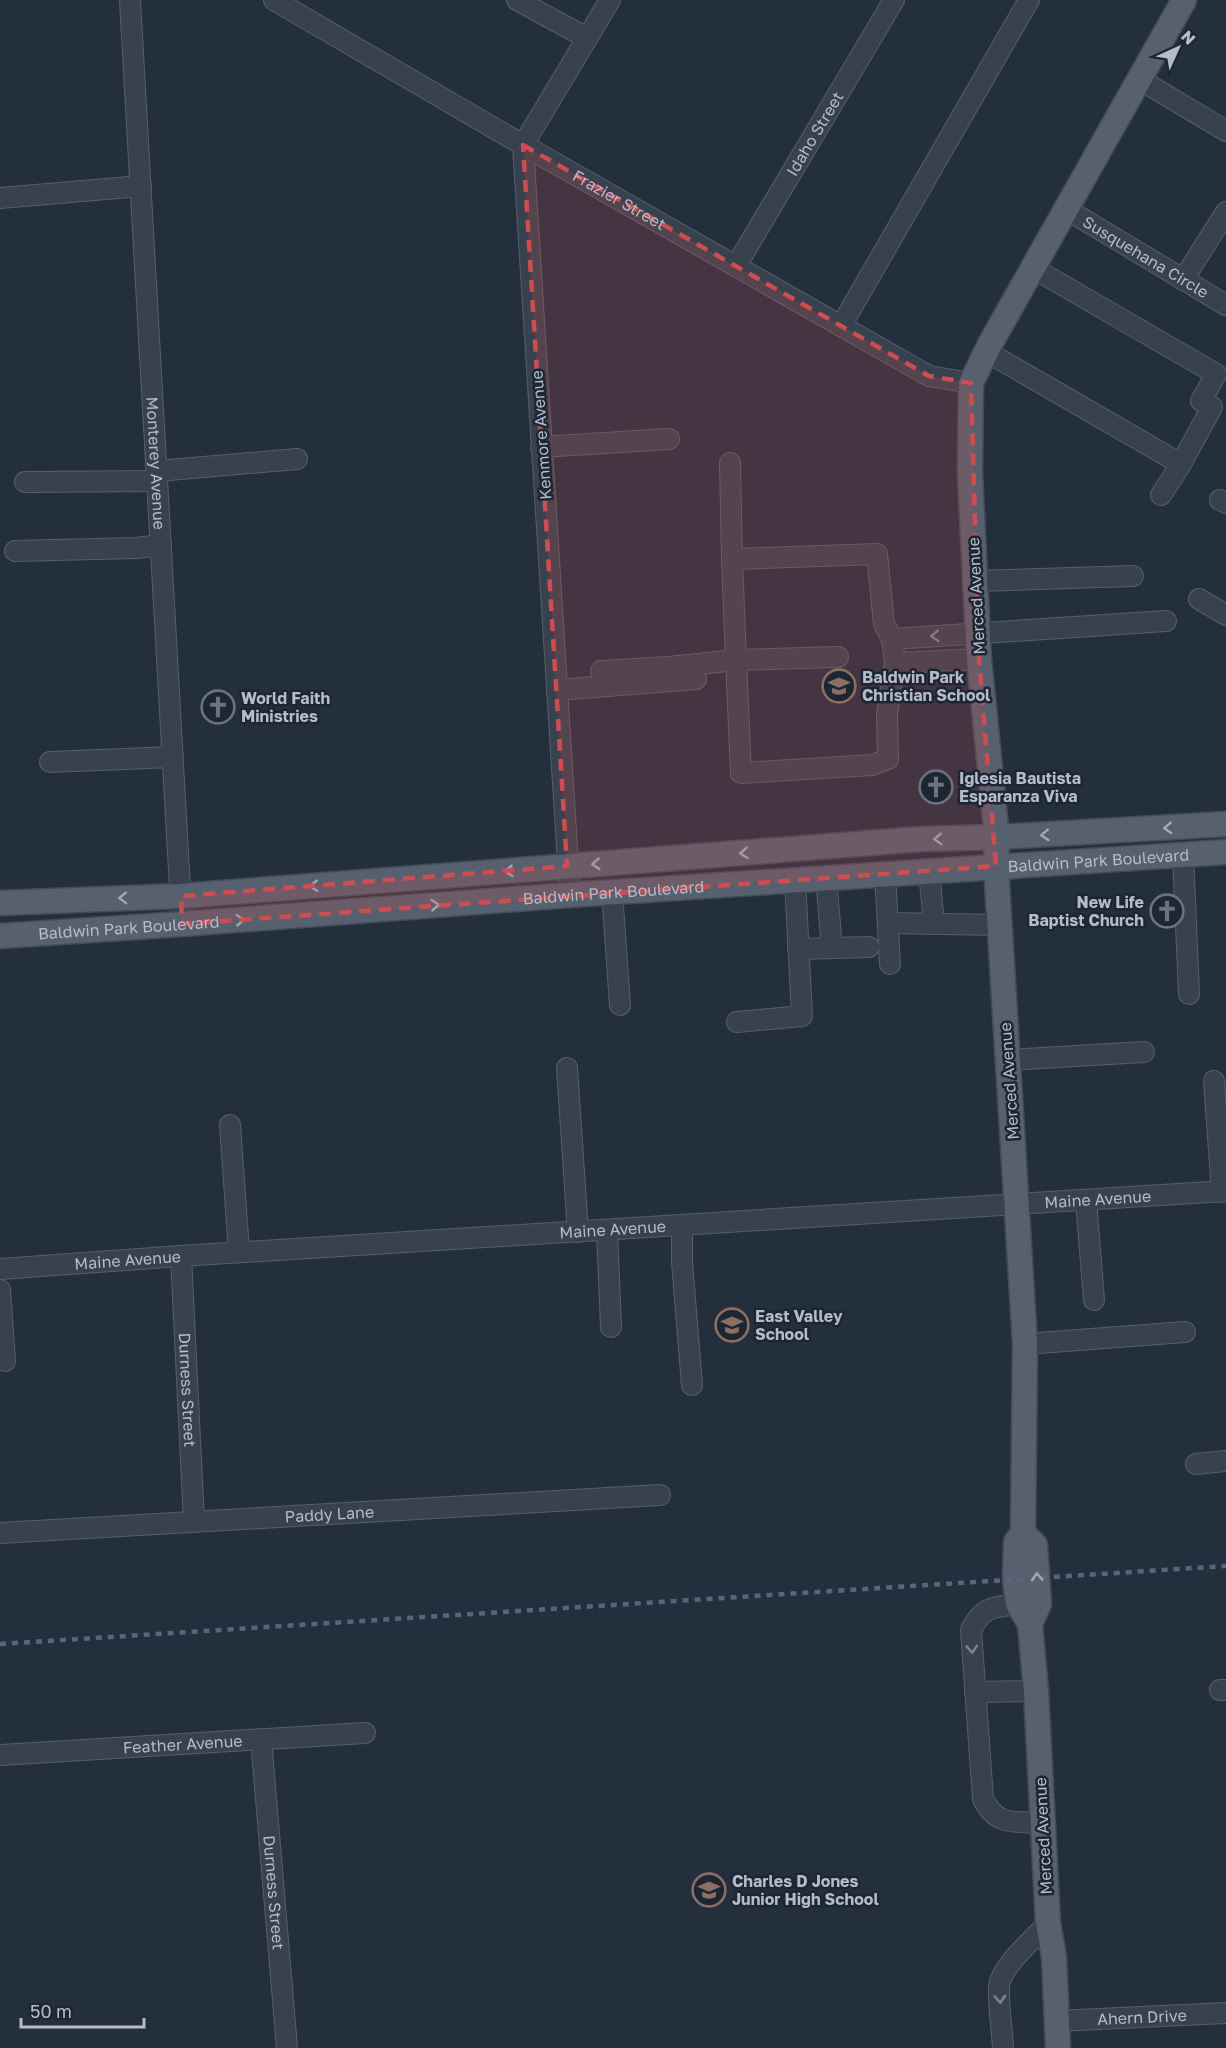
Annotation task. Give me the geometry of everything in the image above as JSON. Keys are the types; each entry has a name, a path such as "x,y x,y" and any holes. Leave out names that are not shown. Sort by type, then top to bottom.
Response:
{"main road":[{"name":"Merced Avenue","path":"1058,2048 1054,1957 1048,1923 1036,1691 1024,1614 1039,1604 1035,1545 1023,1533 1025,1344 996,866 997,837 979,659 970,473 971,383 1184,0"},
{"name":"Baldwin Park Boulevard","path":"0,903 181,896 922,839 1226,825"},
{"name":"Baldwin Park Boulevard","path":"0,936 928,870 1226,852"}],"street":[{"name":"Monterey Avenue","path":"130,0 182,924"},
{"name":"Frazier Street","path":"274,0 929,376 971,383"},
{"path":"517,0 587,38"},
{"path":"523,145 610,0"},
{"name":"Idaho Street","path":"736,266 894,0"},
{"path":"841,326 1029,0"},
{"path":"1139,79 1226,131"},
{"name":"Kenmore Avenue","path":"523,145 570,895"},
{"path":"0,198 141,186"},
{"name":"Susquehana Circle","path":"1066,209 1226,305"},
{"path":"1184,280 1226,212"},
{"path":"1033,268 1216,374 1201,401 1212,407 1161,495"},
{"path":"987,352 1180,464"},
{"path":"541,447 669,439"},
{"path":"25,482 157,476 297,459"},
{"path":"730,463 732,559 741,773 872,765 888,759 887,714 895,663 892,639 884,624 877,554 732,559"},
{"path":"15,551 136,548 161,545"},
{"path":"976,581 1133,576"},
{"path":"1199,599 1226,615"},
{"path":"892,639 1166,621"},
{"path":"601,670 669,667 736,660 838,657"},
{"path":"895,663 979,659"},
{"path":"557,690 696,679"},
{"path":"50,762 173,758"},
{"path":"1183,855 1189,994"},
{"path":"928,870 934,924"},
{"path":"885,874 890,964"},
{"path":"826,878 832,948"},
{"path":"737,1022 802,1016 795,880"},
{"path":"612,892 620,1005"},
{"path":"888,923 1000,925"},
{"path":"798,949 869,947"},
{"path":"1008,1060 1144,1052"},
{"path":"567,1068 578,1232"},
{"path":"1214,1081 1224,1192"},
{"path":"230,1125 239,1252"},
{"name":"Maine Avenue","path":"0,1269 239,1252 1224,1192"},
{"path":"1086,1200 1094,1300"},
{"path":"682,1225 682,1262 692,1385"},
{"path":"607,1230 611,1327"},
{"name":"Durness Street","path":"181,1256 194,1522"},
{"path":"0,1290 5,1361"},
{"path":"1025,1344 1185,1332"},
{"path":"1196,1464 1226,1461"},
{"name":"Paddy Lane","path":"0,1533 660,1495"},
{"path":"1024,1614 992,1607 977,1617 971,1629 983,1799 989,1811 1003,1821 1042,1823"},
{"path":"975,1692 1036,1691"},
{"name":"Feather Avenue","path":"0,1755 364,1733"},
{"name":"Durness Street","path":"261,1739 287,2048"},
{"path":"1003,2048 999,1984 1018,1955 1048,1923"},
{"name":"Ahern Drive","path":"1056,2021 1226,2013"}],"highlighted area":[{"path":"523,145 929,376 971,383 979,659 996,866 182,924 181,896 567,866"}],"railway":[{"path":"0,1644 1226,1566"}],"place":[{"name":"Baldwin Park Christian School","path":"839,686"},
{"name":"World Faith Ministries","path":"218,707"},
{"name":"Iglesia Bautista Esparanza Viva","path":"936,787"},
{"name":"New Life Baptist Church","path":"1167,911"},
{"name":"East Valley School","path":"732,1325"},
{"name":"Charles D Jones Junior High School","path":"709,1890"}]}
